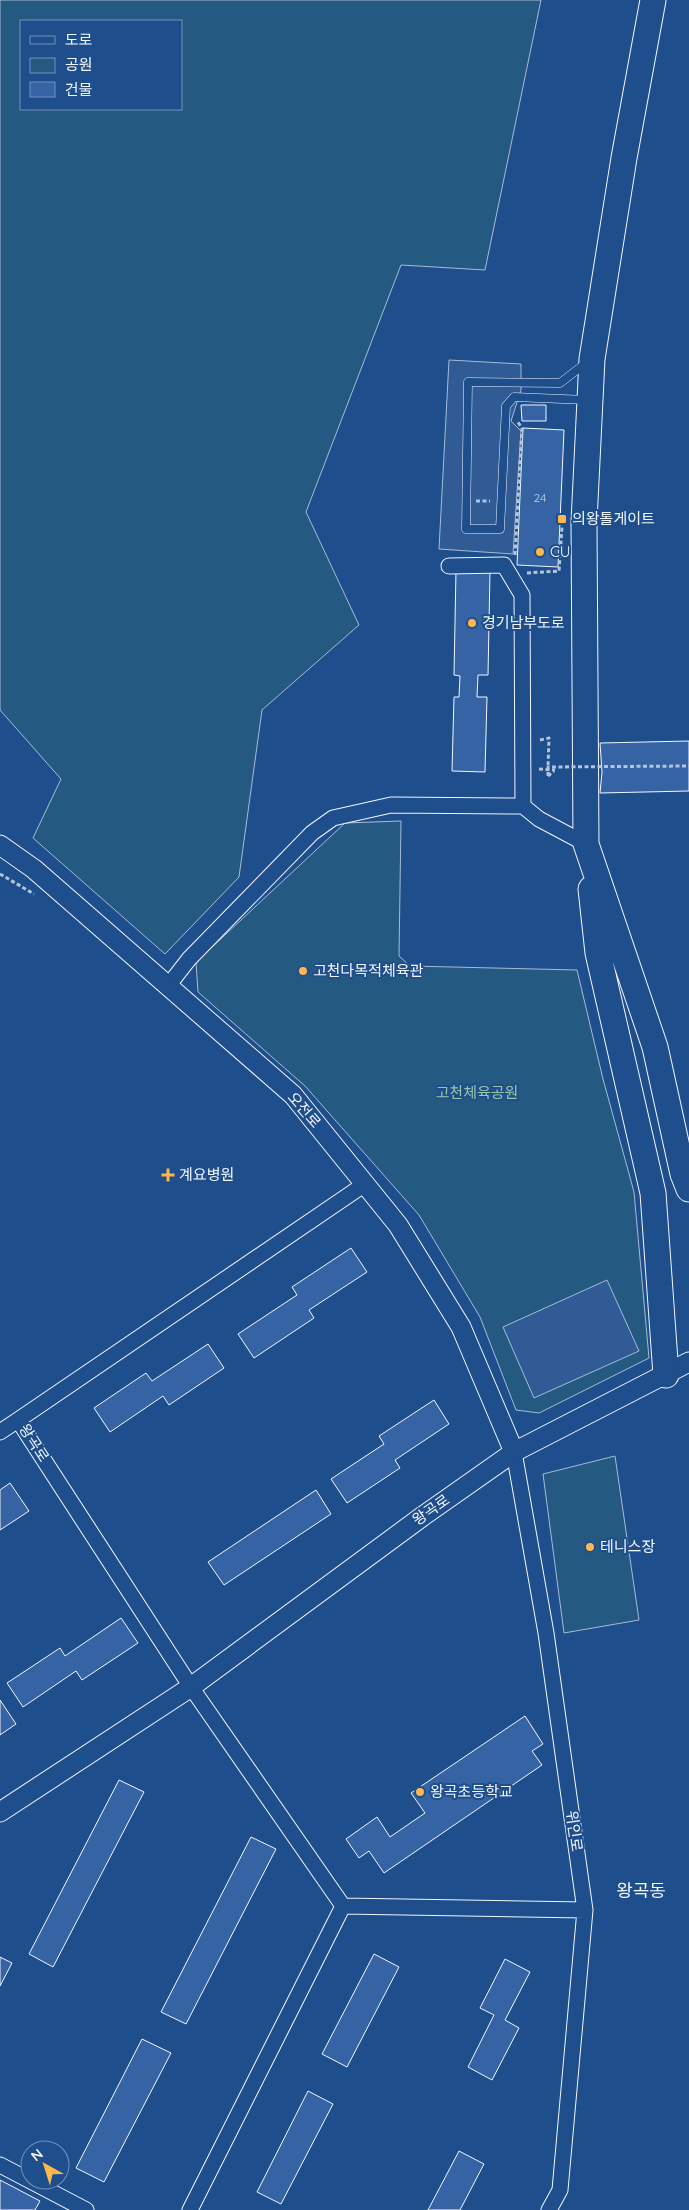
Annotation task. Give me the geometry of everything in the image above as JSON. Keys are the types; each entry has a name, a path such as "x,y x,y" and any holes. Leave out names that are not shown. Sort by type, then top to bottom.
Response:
{"highway":[{"path":"652,0 624,158 592,359 584,522 586,844 598,953 653,1193 666,1375"},
{"path":"586,844 655,1047 683,1174 689,1189"}],"street":[{"path":"448,566 504,565 522,595 523,806"},
{"path":"168,986 189,959 305,840 333,818 391,805 523,806 539,819 586,844"},
{"name":"오전로","path":"0,845 34,869 293,1095 398,1225 461,1327 514,1452"},
{"path":"18,1420 365,1184"},
{"name":"왕곡로","path":"0,1812 191,1687 423,1516 514,1452 689,1362"},
{"name":"왕곡로","path":"0,1432 18,1420 191,1687"},
{"name":"위인로","path":"514,1452 546,1633 585,1910 560,2190 549,2210"},
{"path":"191,1687 343,1906"},
{"path":"343,1906 585,1910"},
{"path":"190,2210 343,1906"},
{"path":"0,2165 86,2210"}],"lane":[{"path":"590,401 514,397 506,406 500,529 466,529 468,382 560,383 592,359"}],"path":[{"path":"506,406 522,428 515,557"},
{"path":"520,570 527,573 559,571"},
{"path":"539,762 539,770 554,770 548,776 548,767 549,738 540,738 540,746"},
{"path":"548,767 689,766"},
{"path":"0,874 37,896"}],"green space":[{"path":"0,0 541,0 485,270 401,265 306,512 359,625 262,710 239,877 165,954 33,838 61,779 0,710"},
{"name":"고천체육공원","path":"401,821 399,956 410,966 577,970 603,1079 634,1192 649,1358 539,1413 516,1410 480,1317 419,1215 305,1086 198,992 196,962 345,823"},
{"name":"테니스장","path":"615,1456 639,1620 564,1633 543,1474"}],"shaded area":[{"path":"449,360 521,364 521,390 511,421 521,431 513,554 439,549"},
{"path":"607,1280 639,1351 534,1398 503,1327"}],"building":[{"path":"521,405 546,405 546,421 522,421"},
{"path":"523,428 564,430 558,567 517,565"},
{"name":"경기남부도로","path":"456,570 490,571 488,675 478,675 477,697 487,697 485,772 452,771 454,697 459,697 460,676 454,675"},
{"path":"689,741 689,791 600,793 602,772 600,743"},
{"path":"351,1248 367,1272 309,1310 314,1318 254,1358 238,1334 297,1295 292,1287"},
{"path":"208,1344 224,1368 169,1405 163,1396 110,1432 94,1408 146,1373 152,1381"},
{"path":"434,1400 449,1424 395,1460 400,1468 347,1503 331,1479 384,1444 379,1436"},
{"path":"10,1483 29,1511 0,1530 0,1490"},
{"path":"316,1490 331,1514 224,1585 208,1562"},
{"path":"121,1618 138,1643 82,1680 76,1671 23,1707 7,1683 60,1648 65,1656"},
{"path":"0,1700 16,1724 0,1735"},
{"path":"525,1716 543,1744 532,1751 542,1765 384,1873 369,1851 359,1858 346,1839 377,1817 390,1837 425,1813 411,1793"},
{"path":"119,1780 144,1792 53,1967 29,1954"},
{"path":"251,1837 276,1849 186,2024 161,2012"},
{"path":"374,1954 399,1967 347,2067 322,2054"},
{"path":"0,1957 12,1963 0,1986"},
{"path":"505,1959 530,1972 505,2020 519,2028 492,2080 468,2067 494,2015 480,2008"},
{"path":"142,2039 171,2053 104,2182 76,2168"},
{"path":"308,2091 333,2104 281,2204 257,2192"},
{"path":"459,2151 484,2164 460,2210 428,2210"},
{"path":"0,2180 40,2201 35,2210 0,2210"}],"place":[{"name":"의왕톨게이트","path":"562,519"},
{"name":"CU","path":"540,552"},
{"name":"경기남부도로","path":"472,623"},
{"name":"고천다목적체육관","path":"303,971"},
{"name":"계요병원","path":"168,1175"},
{"name":"테니스장","path":"590,1547"},
{"name":"왕곡초등학교","path":"420,1792"}],"district":[{"name":"왕곡동","path":"641,1891"}]}
